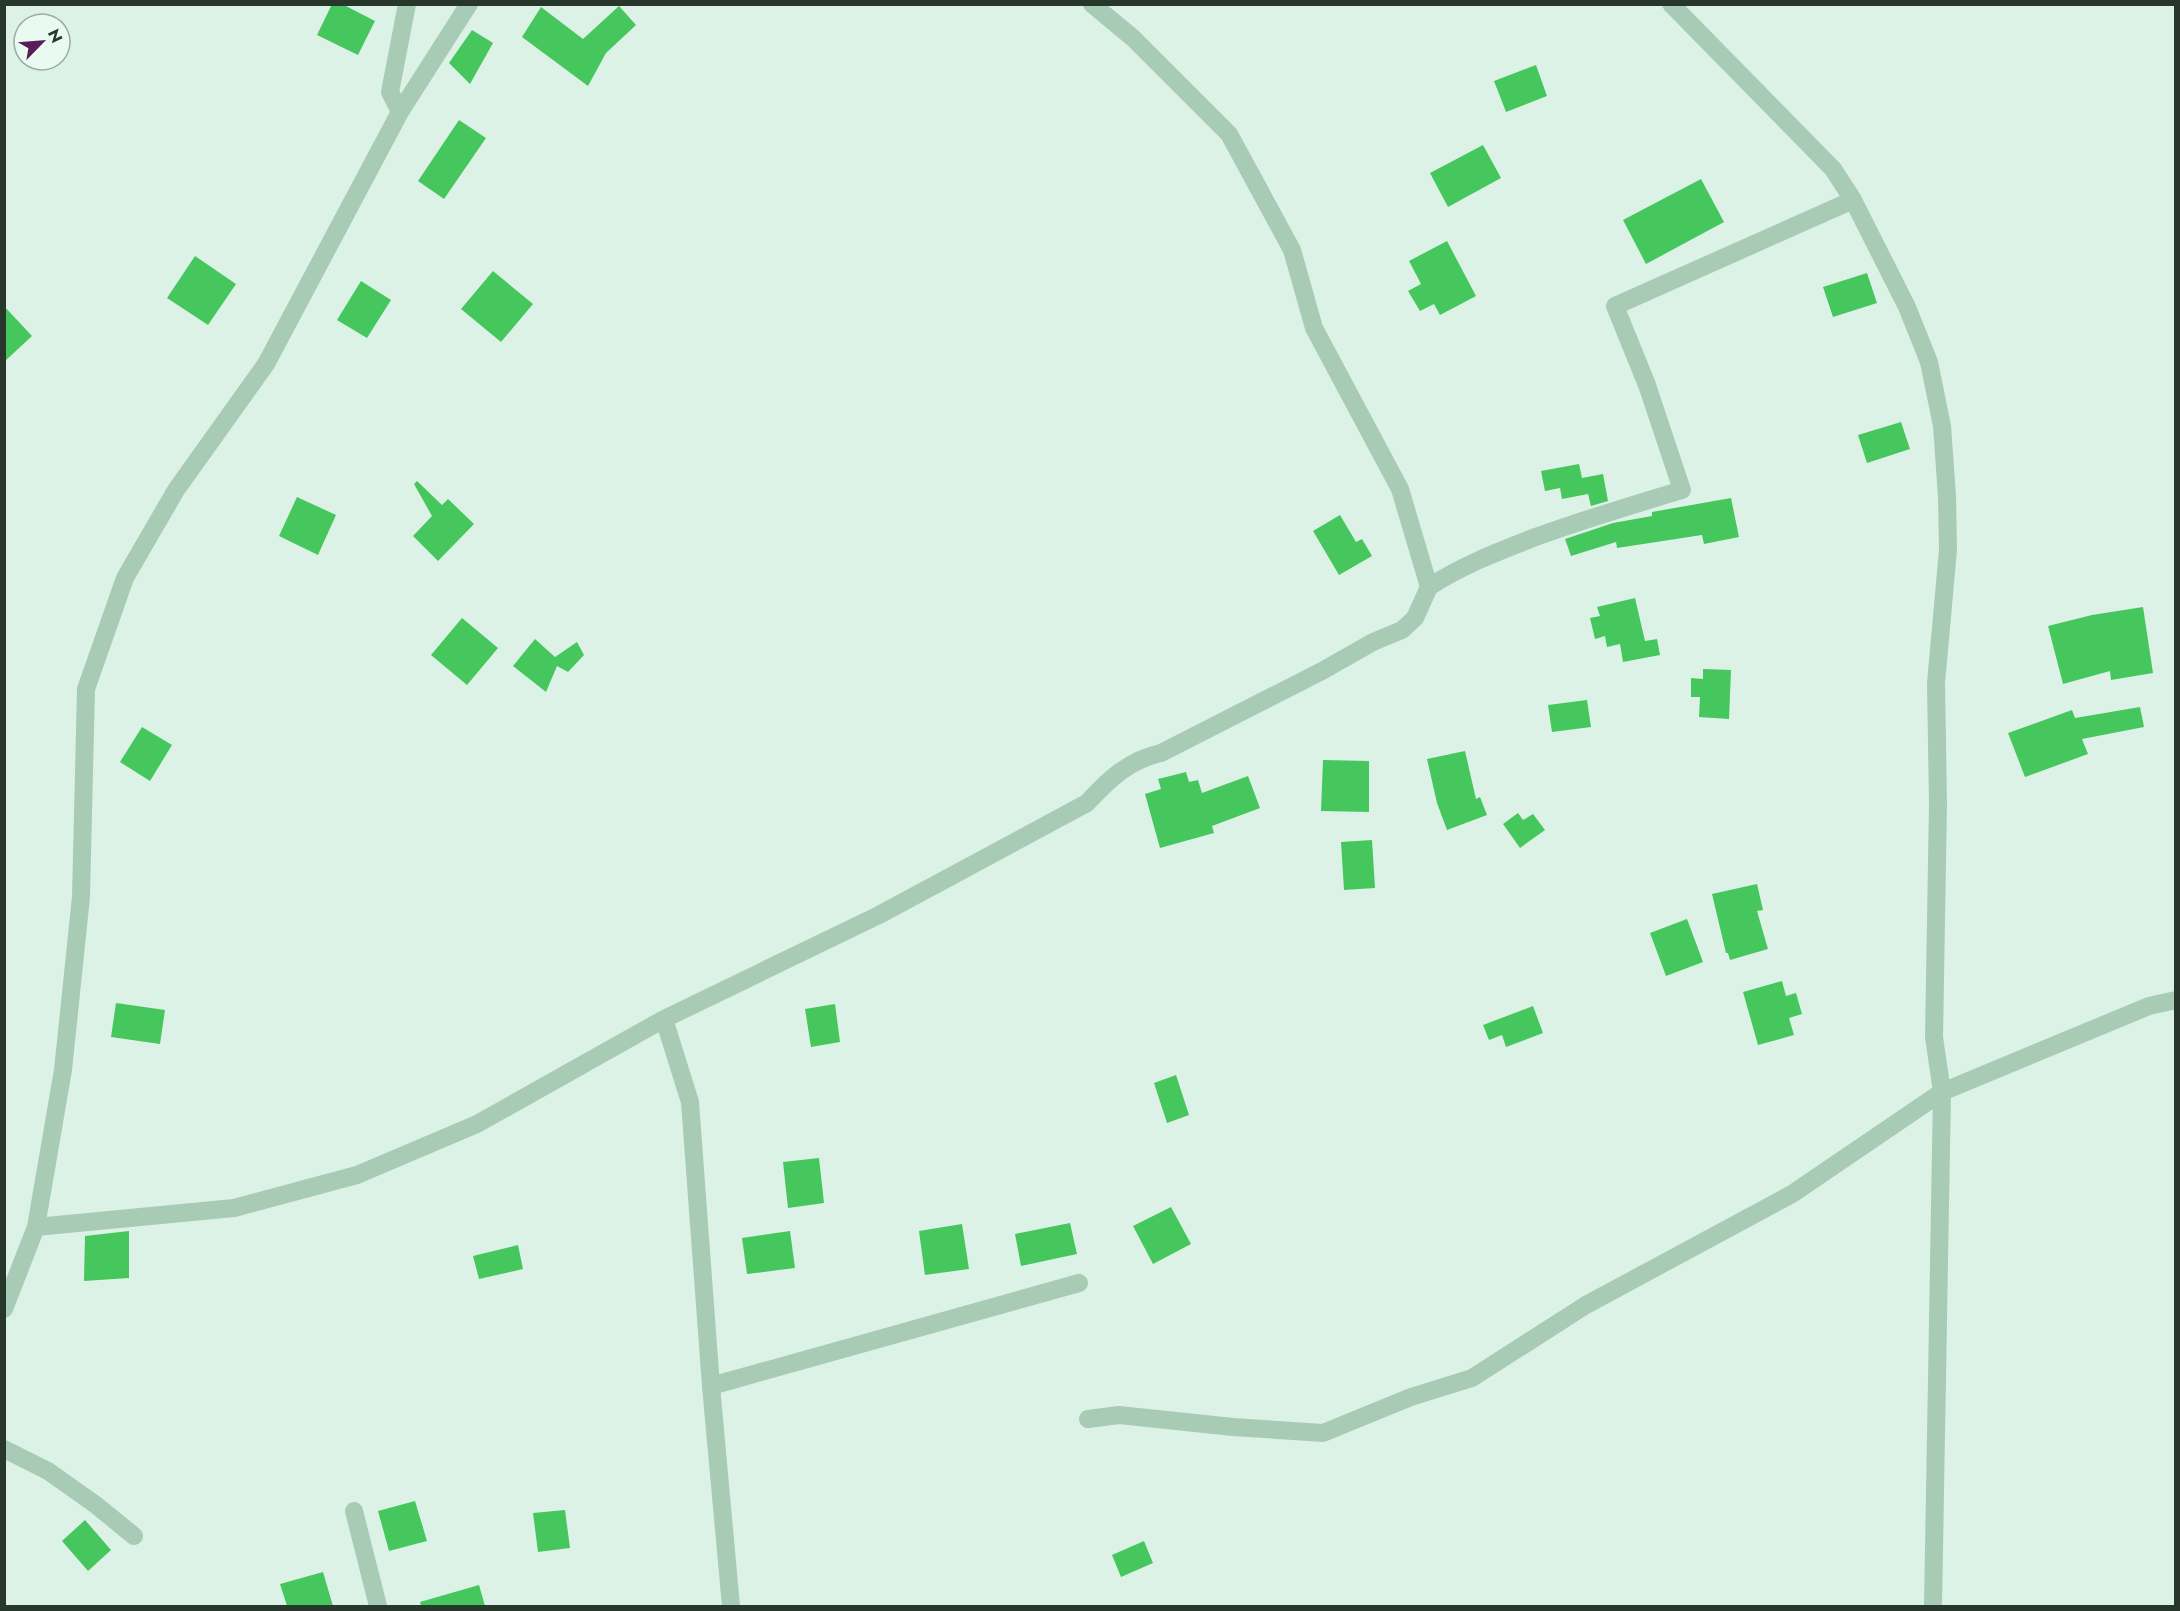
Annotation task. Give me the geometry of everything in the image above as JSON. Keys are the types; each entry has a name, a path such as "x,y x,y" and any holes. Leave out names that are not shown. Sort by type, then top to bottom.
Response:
{"street":[{"path":"400,112 390,92 407,4"},
{"path":"4,1309 36,1227 63,1070 80,909 86,689 125,578 176,490 266,364 400,112 469,4"},
{"path":"1092,4 1133,38 1229,134 1292,250 1314,328 1400,489 1429,587"},
{"path":"1671,4 1833,170 1853,200 1907,307 1929,362 1942,426 1948,550 1936,683 1938,804 1934,1036 1942,1092 1933,1606"},
{"path":"36,1227 234,1208 357,1174 477,1124 664,1019 879,915 1087,803 1111,778 1143,756 1161,753 1322,671 1373,642 1402,630 1415,618 1429,587 1455,570 1594,516 1682,490 1647,385 1615,306 1853,200"},
{"path":"1088,1419 1119,1415 1233,1427 1323,1433 1411,1397 1472,1378 1586,1305 1792,1194 1942,1092 2149,1006 2175,1000"},
{"path":"664,1019 690,1102 711,1386 731,1606"},
{"path":"711,1386 1079,1283"},
{"path":"4,1449 48,1471 96,1505 134,1536"},
{"path":"354,1511 378,1606"}],"building":[{"path":"332,4 342,4 375,21 358,55 317,35"},
{"path":"619,6 636,25 606,53 588,86 522,37 541,7 583,39"},
{"path":"472,30 493,43 470,84 449,63"},
{"path":"1536,65 1547,96 1506,112 1494,81"},
{"path":"459,120 486,138 444,199 418,181"},
{"path":"1483,145 1501,178 1448,207 1430,173"},
{"path":"1701,179 1724,222 1646,264 1623,220"},
{"path":"1447,241 1476,296 1440,315 1434,304 1420,311 1408,291 1421,284 1409,261"},
{"path":"195,256 236,284 208,325 167,298"},
{"path":"493,271 533,304 501,342 461,309"},
{"path":"1867,273 1877,303 1833,317 1823,287"},
{"path":"361,281 391,300 367,338 337,320"},
{"path":"4,306 32,336 4,362"},
{"path":"1901,422 1910,449 1867,463 1858,435"},
{"path":"1579,464 1582,478 1603,474 1608,501 1591,506 1588,494 1562,499 1560,488 1545,491 1541,471"},
{"path":"417,481 442,505 448,499 474,524 438,561 413,536 432,516 414,484"},
{"path":"297,497 336,515 318,555 279,536"},
{"path":"1731,498 1739,537 1704,544 1702,535 1617,548 1616,542 1571,556 1565,539 1613,523 1652,516 1652,512"},
{"path":"1340,515 1356,542 1362,539 1372,556 1339,575 1313,531"},
{"path":"1635,598 1645,641 1657,639 1660,655 1623,662 1620,644 1607,647 1605,636 1595,639 1590,618 1600,616 1597,607"},
{"path":"2143,607 2153,673 2111,680 2110,671 2063,684 2048,626 2092,615"},
{"path":"462,618 498,648 467,685 431,655"},
{"path":"535,639 555,657 577,642 584,655 568,672 557,666 546,692 513,666"},
{"path":"1703,669 1731,670 1729,719 1699,717 1700,697 1691,697 1691,678 1703,679"},
{"path":"1587,700 1591,727 1552,732 1548,705"},
{"path":"2140,707 2144,727 2082,739 2088,754 2025,777 2008,733 2072,710 2075,718"},
{"path":"142,727 172,745 150,781 120,762"},
{"path":"1465,751 1476,799 1480,797 1487,815 1447,830 1437,803 1427,759"},
{"path":"1323,760 1369,761 1369,812 1321,811"},
{"path":"1186,772 1189,782 1198,780 1202,793 1248,776 1260,808 1212,826 1214,833 1160,848 1145,794 1161,789 1158,779"},
{"path":"1518,813 1523,820 1533,814 1545,830 1520,848 1503,824"},
{"path":"1372,840 1375,888 1344,890 1341,842"},
{"path":"1757,884 1763,910 1757,911 1768,949 1730,960 1726,953 1712,894"},
{"path":"1687,919 1703,962 1666,976 1650,933"},
{"path":"1782,981 1786,996 1796,993 1802,1014 1789,1018 1794,1035 1758,1045 1743,992"},
{"path":"116,1003 165,1010 160,1044 111,1037"},
{"path":"835,1004 840,1042 811,1047 805,1009"},
{"path":"1533,1006 1543,1033 1506,1047 1502,1035 1489,1040 1483,1025"},
{"path":"1176,1075 1189,1115 1167,1123 1154,1083"},
{"path":"819,1158 824,1203 788,1208 783,1162"},
{"path":"1171,1207 1191,1244 1153,1264 1133,1226"},
{"path":"1070,1223 1077,1254 1021,1266 1015,1234"},
{"path":"962,1224 969,1269 925,1275 919,1231"},
{"path":"129,1231 129,1278 84,1281 85,1236"},
{"path":"790,1231 795,1268 747,1274 742,1238"},
{"path":"518,1245 523,1269 479,1279 473,1256"},
{"path":"415,1501 427,1541 389,1551 378,1511"},
{"path":"565,1510 570,1548 538,1552 533,1513"},
{"path":"85,1520 111,1550 88,1571 62,1541"},
{"path":"1144,1541 1153,1563 1121,1577 1112,1555"},
{"path":"323,1572 333,1606 287,1606 280,1584"},
{"path":"479,1585 485,1606 421,1606 420,1602"}]}
